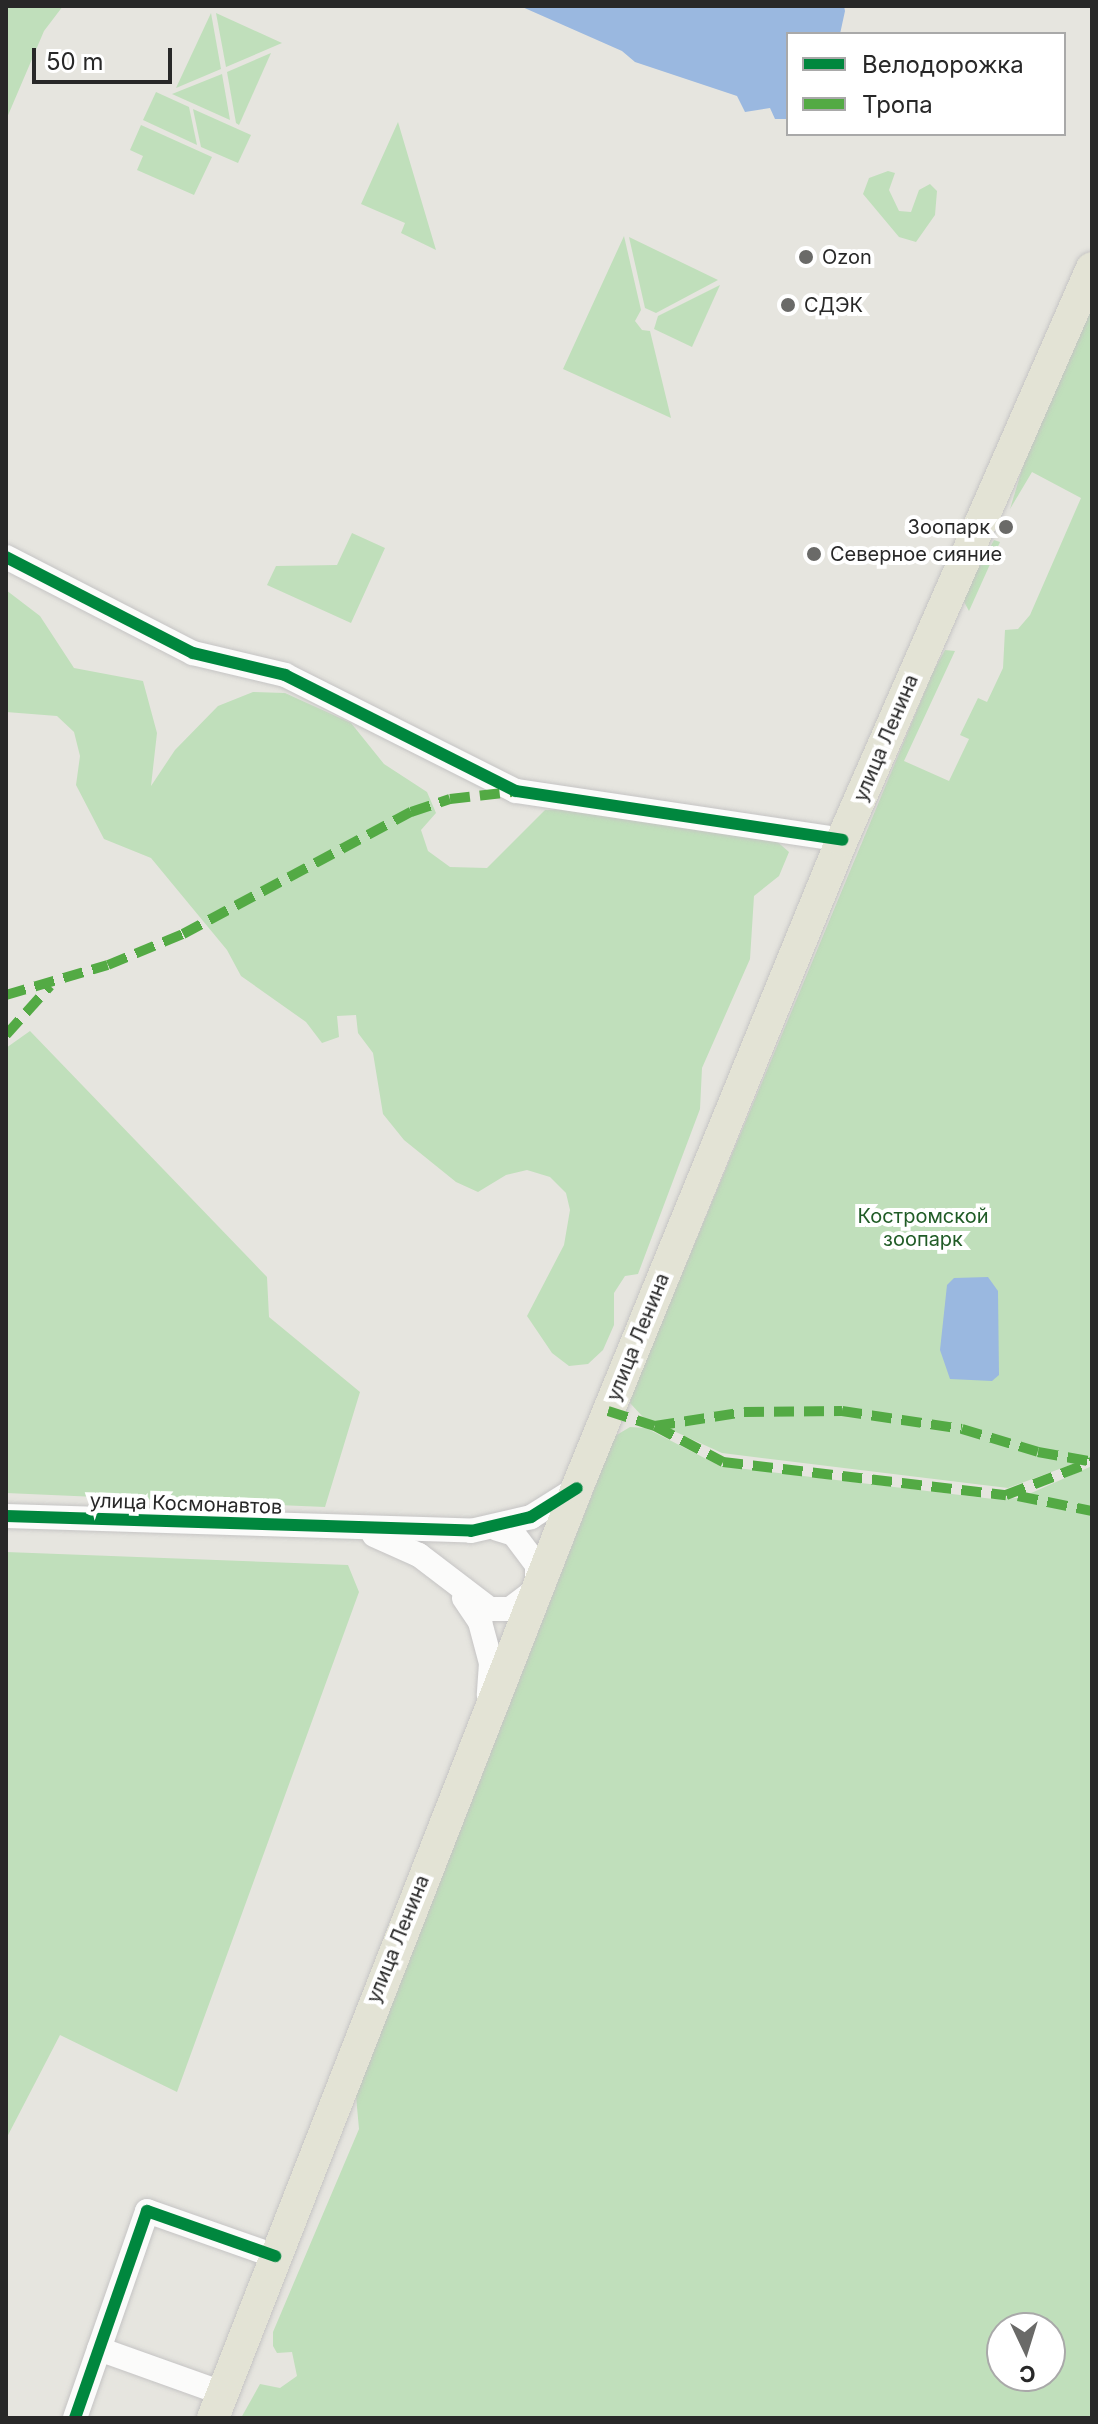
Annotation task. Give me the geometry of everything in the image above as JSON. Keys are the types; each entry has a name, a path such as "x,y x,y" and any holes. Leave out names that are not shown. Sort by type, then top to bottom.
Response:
{"main road":[{"name":"улица Ленина","path":"218,2406 577,1488 842,840 1092,268"}],"street":[{"path":"6,557 193,653 285,675 516,791 842,840"},
{"path":"498,1529 531,1517 577,1488"},
{"name":"улица Космонавтов","path":"6,1516 364,1531 498,1529"},
{"path":"364,1531 419,1555 490,1609 510,1609 537,1589 537,1565 528,1548 498,1529"},
{"path":"452,1579 484,1636 491,1663 488,1713"},
{"path":"75,2418 147,2211 275,2256"},
{"path":"99,2349 218,2406"}],"green space":[{"path":"6,6 63,6 44,31 6,120"},
{"path":"211,13 221,69 176,88"},
{"path":"216,13 282,43 226,67"},
{"path":"271,53 239,125 236,123 227,72"},
{"path":"222,74 230,120 172,94"},
{"path":"156,92 189,107 197,145 143,120"},
{"path":"193,109 251,135 238,163 201,147"},
{"path":"398,122 436,250 401,233 405,223 361,204"},
{"path":"141,125 212,157 194,195 137,170 143,156 130,150"},
{"path":"888,171 895,173 889,190 899,211 911,212 919,190 930,184 937,191 935,215 916,242 899,237 863,194 869,178"},
{"path":"624,236 641,310 635,321 642,330 650,331 671,418 563,369"},
{"path":"629,237 718,280 656,313 645,308"},
{"path":"720,285 692,347 654,329 658,316"},
{"name":"Костромской зоопарк","path":"1092,305 1092,1457 1008,1488 722,1453 643,1417 630,1403 632,1394 933,672 945,650 955,651 904,761 949,781 969,739 960,735 978,698 987,702 1003,668 1005,630 1018,629 1030,615 1081,498 1032,472 1010,509 1023,466"},
{"path":"352,533 385,548 351,623 267,585 276,566 337,565"},
{"path":"994,540 1000,542 969,611 962,598"},
{"path":"6,590 40,616 74,668 143,681 157,733 151,786 175,750 218,706 253,692 285,693 351,723 384,764 427,792 436,813 421,830 428,851 450,867 487,868 545,810 594,809 773,838 789,852 779,876 754,896 750,959 702,1068 700,1109 638,1274 625,1276 614,1293 614,1325 603,1350 588,1364 569,1366 552,1353 527,1316 564,1245 570,1210 566,1193 550,1177 527,1170 506,1175 478,1192 456,1182 404,1140 383,1114 373,1053 358,1033 356,1015 337,1016 339,1037 322,1043 306,1022 241,976 227,950 151,858 104,839 76,785 80,756 74,732 57,716 6,712"},
{"path":"30,1031 267,1277 269,1317 360,1392 325,1507 6,1493 6,1048"},
{"path":"630,1427 646,1428 720,1466 993,1499 1020,1498 1092,1466 1092,2418 241,2418 260,2384 280,2388 297,2376 292,2352 277,2353 273,2346 273,2332 359,2129 356,2096 615,1436"},
{"path":"6,1552 348,1565 359,1592 177,2092 60,2035 6,2139"}],"water":[{"path":"520,6 844,6 845,11 840,32 786,32 786,119 775,119 770,108 745,112 737,96 635,62 622,51"},
{"path":"988,1277 998,1291 999,1375 992,1381 950,1379 940,1350 947,1285 954,1278"}],"marked path":[{"path":"6,995 108,965 183,934 411,812 450,799 512,792"},
{"path":"6,1035 50,986"},
{"path":"608,1411 655,1426 723,1462 1006,1495 1092,1462"},
{"path":"655,1426 744,1412 842,1411 962,1429 1038,1452 1088,1461"},
{"path":"1018,1496 1092,1511"}],"cycle path":[{"path":"6,557 193,653 285,675 516,791 842,840"},
{"path":"6,1516 471,1531 531,1517 577,1488"},
{"path":"75,2418 147,2211 275,2256"}],"place":[{"name":"Ozon","path":"806,257"},
{"name":"СДЭК","path":"788,305"},
{"name":"Зоопарк","path":"1006,527"},
{"name":"Северное сияние","path":"814,554"}]}
